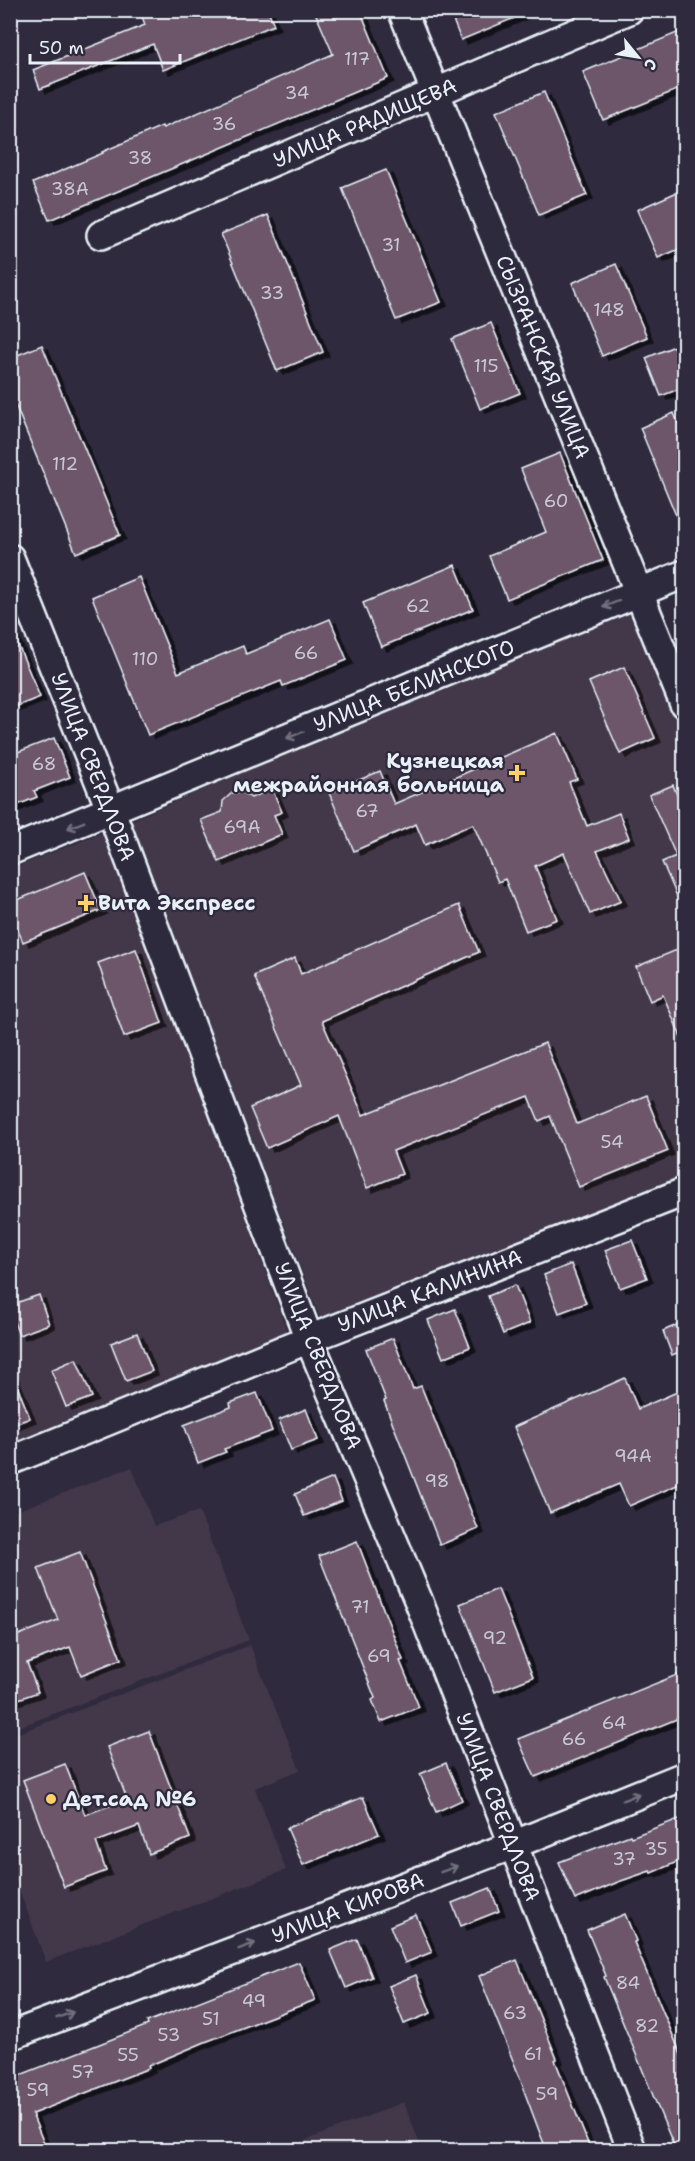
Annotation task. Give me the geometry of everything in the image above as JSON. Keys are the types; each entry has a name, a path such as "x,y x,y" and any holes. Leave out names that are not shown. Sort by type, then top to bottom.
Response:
{"street":[{"name":"СЫЗРАНСКАЯ УЛИЦА","path":"402,10 684,704"},
{"name":"УЛИЦА РАДИЩЕВА","path":"101,235 629,10"},
{"name":"УЛИЦА СВЕРДЛОВА","path":"10,558 111,811 309,1339 419,1602 632,2151"},
{"name":"УЛИЦА БЕЛИНСКОГО","path":"10,851 684,574"},
{"name":"УЛИЦА КАЛИНИНА","path":"10,1461 309,1339 684,1192"},
{"name":"УЛИЦА КИРОВА","path":"10,2036 513,1845 684,1776"}],"shaded area":[{"path":"636,604 684,722 684,1185 323,1326 130,821"},
{"path":"104,832 287,1331 11,1445 11,869"},
{"path":"132,1467 154,1526 199,1511 249,1640 11,1730 11,1513"},
{"path":"250,1645 300,1770 255,1788 286,1870 46,1962 11,1868 11,1736"},
{"path":"404,2102 422,2150 281,2150"}],"building":[{"path":"140,10 268,10 274,25 163,70 153,44 40,89 33,70 145,25"},
{"path":"314,10 360,10 388,78 49,220 33,183 333,54"},
{"path":"449,10 531,10 531,11 461,40"},
{"path":"684,30 684,87 603,120 583,72"},
{"path":"544,92 587,195 539,215 496,112"},
{"path":"386,170 441,302 396,320 342,188"},
{"path":"684,189 684,247 658,258 637,210"},
{"path":"268,215 323,352 277,371 221,234"},
{"path":"616,264 647,337 602,356 572,283"},
{"path":"491,323 520,393 480,409 452,339"},
{"path":"684,342 684,387 661,396 646,358"},
{"path":"42,345 120,535 76,553 10,392 10,358"},
{"path":"674,413 684,438 684,535 640,428"},
{"path":"560,453 603,560 507,599 489,556 546,532 521,469"},
{"path":"455,565 473,609 381,647 363,603"},
{"path":"139,577 178,673 243,646 246,654 330,619 347,660 283,686 281,681 148,735 92,597"},
{"path":"10,626 40,697 10,709"},
{"path":"624,667 655,738 620,754 589,682"},
{"path":"557,733 577,779 569,782 587,826 619,813 629,838 597,851 621,901 590,914 564,853 535,866 557,919 526,931 505,879 498,882 473,824 425,845 416,824 354,851 329,793 380,771 394,804"},
{"path":"54,738 70,777 34,791 37,797 10,808 10,755"},
{"path":"673,785 684,812 684,912 662,862 676,856 649,795"},
{"path":"272,789 282,812 274,815 282,834 219,862 201,820 222,812 223,801 232,793 242,792 251,798"},
{"path":"85,872 101,910 23,942 10,911 10,903"},
{"path":"459,905 479,952 322,1021 363,1115 545,1043 577,1124 646,1096 668,1151 579,1187 550,1116 539,1121 529,1097 393,1151 402,1174 367,1188 339,1116 267,1148 250,1108 301,1085 254,976 295,958 301,974"},
{"path":"684,947 684,1044 663,995 650,1001 636,967"},
{"path":"136,949 162,1023 124,1037 98,963"},
{"path":"632,1240 647,1278 620,1288 605,1250"},
{"path":"571,1264 586,1303 559,1313 544,1275"},
{"path":"515,1285 530,1323 503,1334 488,1296"},
{"path":"39,1295 49,1324 19,1335 10,1312 10,1305"},
{"path":"455,1309 470,1347 443,1358 428,1320"},
{"path":"684,1322 684,1350 672,1355 663,1331"},
{"path":"137,1333 152,1371 126,1381 111,1343"},
{"path":"393,1338 413,1389 421,1386 478,1529 440,1545 366,1349"},
{"path":"76,1359 92,1397 66,1407 51,1370"},
{"path":"10,1372 30,1418 10,1426"},
{"path":"625,1378 638,1409 684,1389 684,1482 629,1506 619,1484 550,1513 514,1427"},
{"path":"257,1393 272,1431 224,1449 226,1452 198,1463 184,1425 231,1407 230,1403"},
{"path":"306,1409 318,1440 291,1450 279,1420"},
{"path":"333,1478 342,1501 304,1516 295,1494"},
{"path":"357,1541 419,1707 381,1722 372,1700 375,1698 319,1556"},
{"path":"80,1552 121,1659 81,1675 70,1647 27,1663 38,1692 10,1702 10,1624 16,1636 58,1620 38,1568"},
{"path":"498,1589 533,1677 495,1692 460,1604"},
{"path":"684,1672 684,1716 535,1777 518,1739"},
{"path":"149,1731 190,1838 149,1854 139,1826 96,1842 106,1871 64,1887 23,1780 65,1764 85,1815 127,1799 107,1747"},
{"path":"446,1763 462,1800 436,1812 420,1774"},
{"path":"363,1797 379,1834 303,1865 287,1828"},
{"path":"684,1817 684,1859 575,1900 559,1862"},
{"path":"490,1888 499,1911 461,1926 452,1903"},
{"path":"625,1914 636,1941 634,1942 684,2062 684,2151 676,2151 587,1930"},
{"path":"416,1915 432,1952 405,1963 390,1926"},
{"path":"357,1939 372,1977 346,1988 330,1950"},
{"path":"517,1960 591,2151 547,2151 479,1976"},
{"path":"299,1962 315,2000 205,2042 148,2066 149,2068 32,2114 47,2151 10,2151 10,2079"},
{"path":"416,1975 431,2013 404,2024 389,1986"}],"place":[{"name":"Кузнецкая межрайонная больница","path":"517,773"},
{"name":"Вита Экспресс","path":"86,903"},
{"name":"Дет.сад №6","path":"51,1799"}]}
